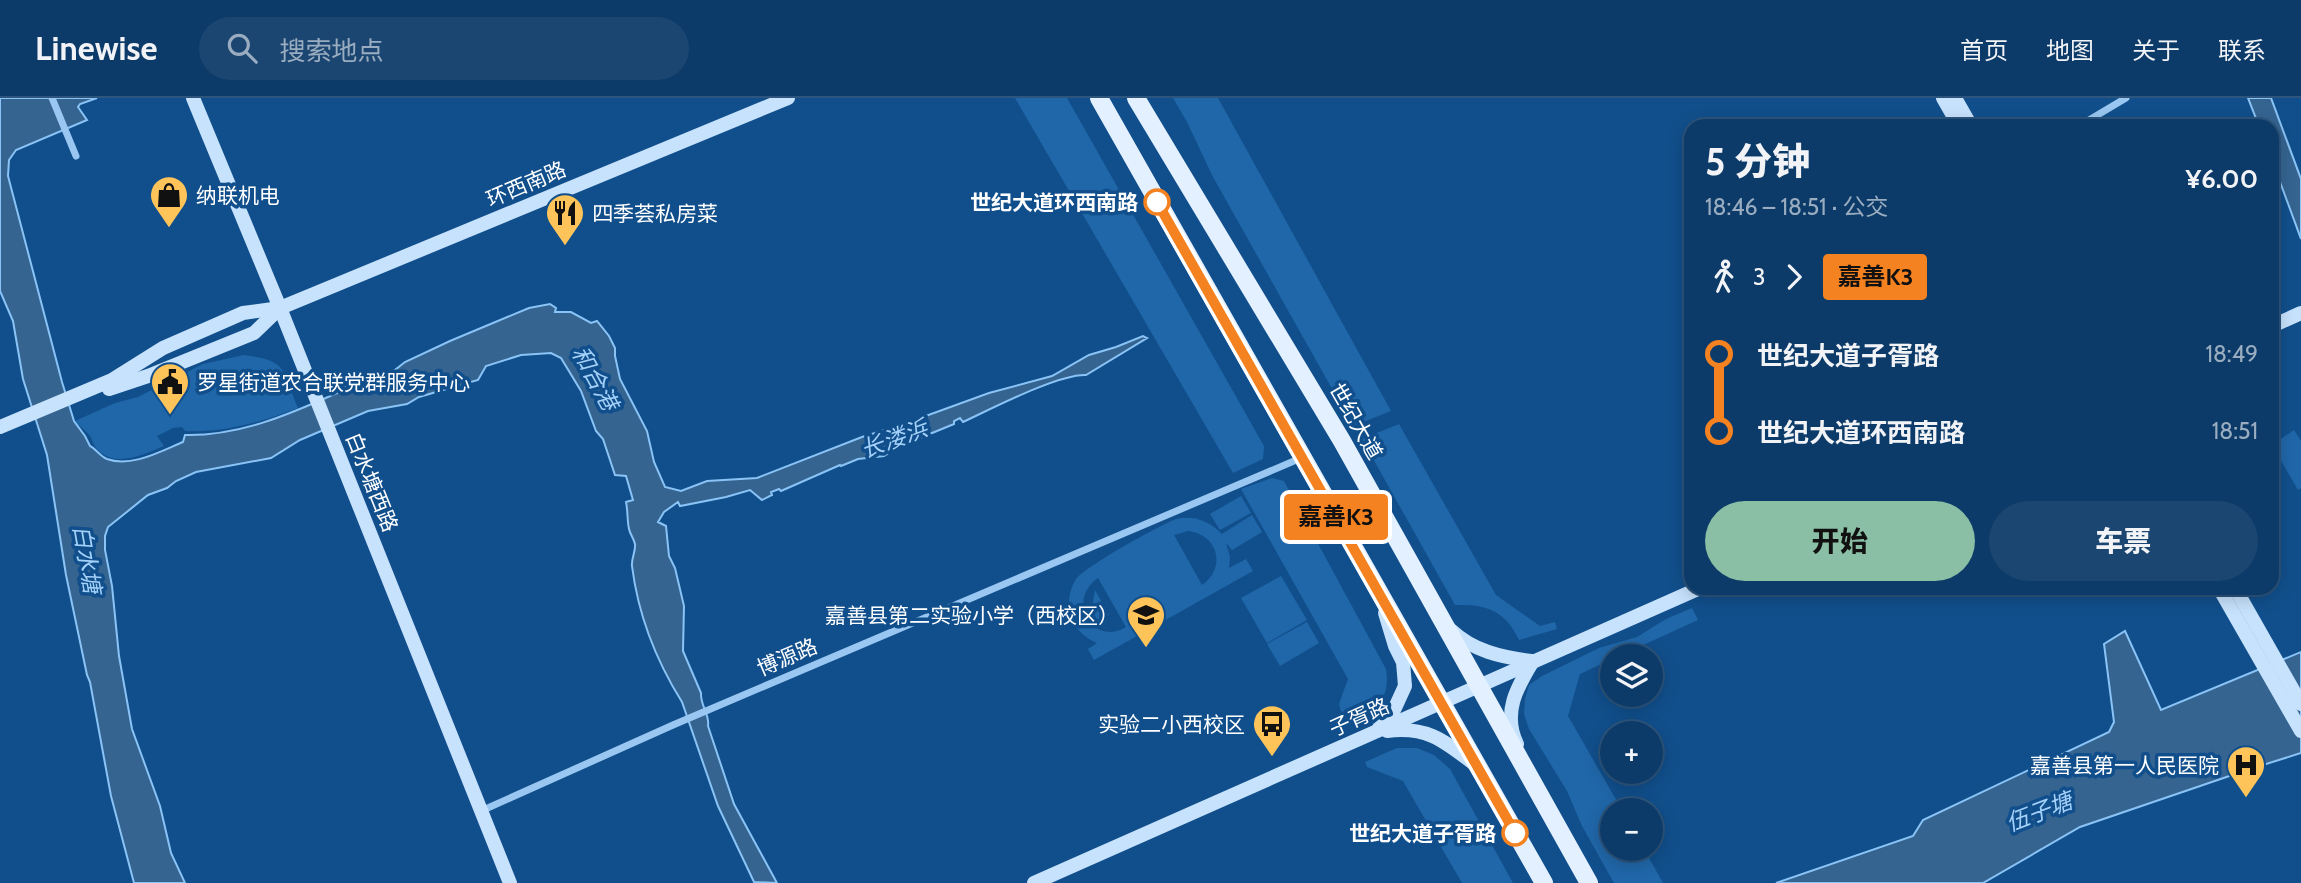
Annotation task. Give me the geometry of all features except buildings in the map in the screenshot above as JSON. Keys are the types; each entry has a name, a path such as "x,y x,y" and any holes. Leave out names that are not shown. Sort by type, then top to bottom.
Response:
{"main road":[{"path":"1099,98 1544,883"},
{"name":"世纪大道","path":"1136,98 1342,441 1589,883"}],"street":[{"path":"52,98 76,156"},
{"name":"白水塘西路","path":"193,98 510,883"},
{"name":"环西南路","path":"113,384 163,348 243,313 280,308 788,98"},
{"path":"1943,98 1955,119"},
{"path":"1955,98 1967,119"},
{"path":"2090,119 2126,98"},
{"name":"环西南路","path":"1,431 113,384 148,376 254,333 280,308"},
{"path":"2279,323 2301,313"},
{"name":"博源路","path":"481,811 673,725 1302,457"},
{"path":"1376,732 1394,710 1405,686 1403,662 1395,646 1379,594"},
{"name":"子胥路","path":"1034,883 1684,595"},
{"path":"2224,595 2301,704"},
{"path":"2238,595 2301,731"},
{"path":"1444,624 1474,647 1499,656 1533,661 1512,699 1510,715 1513,736 1533,784"},
{"path":"1376,732 1422,730 1453,747 1477,766"}],"shaded area":[{"path":"1015,98 1067,98 1264,446 1263,459 1233,473"},
{"path":"1173,98 1218,98 1391,411 1353,426 1213,177"},
{"path":"244,355 277,364 286,376 298,408 229,428 185,431 182,427 173,428 157,436 164,446 139,456 121,459 104,455 75,421 115,403 138,397 203,364"},
{"path":"1399,424 1496,595 1540,626 1555,622 1557,629 1519,640 1501,615 1476,606 1455,605 1362,439"},
{"path":"2294,430 2301,441 2301,488 2298,490 2279,457 2279,440"},
{"path":"1272,478 1284,481 1386,669 1387,681 1383,699 1372,711 1345,726 1339,704 1348,679 1241,489"},
{"path":"1241,496 1251,513 1220,530 1210,514"},
{"path":"1252,515 1262,532 1232,550 1226,543 1230,557 1229,568 1246,559 1253,571 1094,660 1088,649 1097,643 1078,629 1069,607 1072,588 1082,573 1107,556 1176,519 1201,520 1222,534","holes":["1188,531 1206,538 1216,553 1215,570 1202,585 1174,535","1098,578 1126,627 1114,632 1103,631 1088,619 1084,598 1088,588"]},
{"path":"1281,576 1307,620 1267,643 1241,598"},
{"path":"1095,590 1109,615 1090,619"},
{"path":"1692,608 1698,620 1645,644 1613,644 1637,637 1666,619"},
{"path":"1307,622 1319,643 1280,666 1267,644"},
{"path":"1599,648 1600,665 1580,674 1568,716 1600,772 1600,784 1607,784 1615,798 1600,798 1600,858 1567,791 1529,729 1524,714 1529,685"},
{"path":"1397,748 1417,748 1434,755 1450,769 1513,883 1462,883 1403,781 1367,767 1365,762"},
{"path":"1602,861 1651,861 1663,883 1614,883"}],"water":[{"path":"0,98 97,98 78,107 87,120 16,150 9,160 8,176 74,421 90,446 105,458 116,461 136,460 156,454 183,442 185,435 225,432 263,423 337,393 337,389 391,373 405,362 529,308 550,304 556,308 555,312 571,312 591,323 597,321 609,336 615,348 620,379 647,431 654,462 665,487 681,491 707,481 757,478 862,437 989,393 1052,376 1089,355 1143,336 1147,338 1086,375 1042,386 963,422 960,418 954,421 954,424 898,447 884,456 858,459 840,465 781,491 779,489 771,492 772,495 762,500 750,490 680,506 678,502 664,512 658,522 666,526 669,556 675,568 684,606 683,651 701,693 708,726 734,804 777,883 754,882 718,806 682,702 664,671 644,620 632,566 635,544 629,529 626,502 633,500 626,476 615,475 603,439 596,431 581,391 561,358 551,353 521,355 486,366 478,380 419,397 407,404 368,411 300,440 271,458 196,472 148,495 108,527 105,550 132,729 160,806 171,853 185,883 134,883 111,796 90,682 66,575 47,455 23,379 13,321 0,291"},
{"path":"2248,98 2271,98 2279,119 2256,119"},
{"path":"2279,120 2301,179 2301,239 2279,179"},
{"name":"伍子塘","path":"2125,631 2161,710 2301,652 2301,753 2080,827 1983,883 1776,883 1913,836 1923,820 2109,732 2114,722 2104,644"}],"bus line":[{"name":"嘉善K3","path":"1157,202 1515,833"}],"place":[{"name":"世纪大道环西南路","path":"1157,202"},
{"name":"纳联机电","path":"169,229"},
{"name":"四季荟私房菜","path":"565,247"},
{"name":"罗星街道农合联党群服务中心","path":"170,416"},
{"name":"嘉善县第二实验小学（西校区）","path":"1146,649"},
{"name":"实验二小西校区","path":"1272,758"},
{"name":"嘉善县第一人民医院","path":"2246,799"},
{"name":"世纪大道子胥路","path":"1515,833"}],"water label":[{"name":"和合港","path":"595,378"},
{"name":"长溇浜","path":"894,439"},
{"name":"白水塘","path":"87,559"}]}
